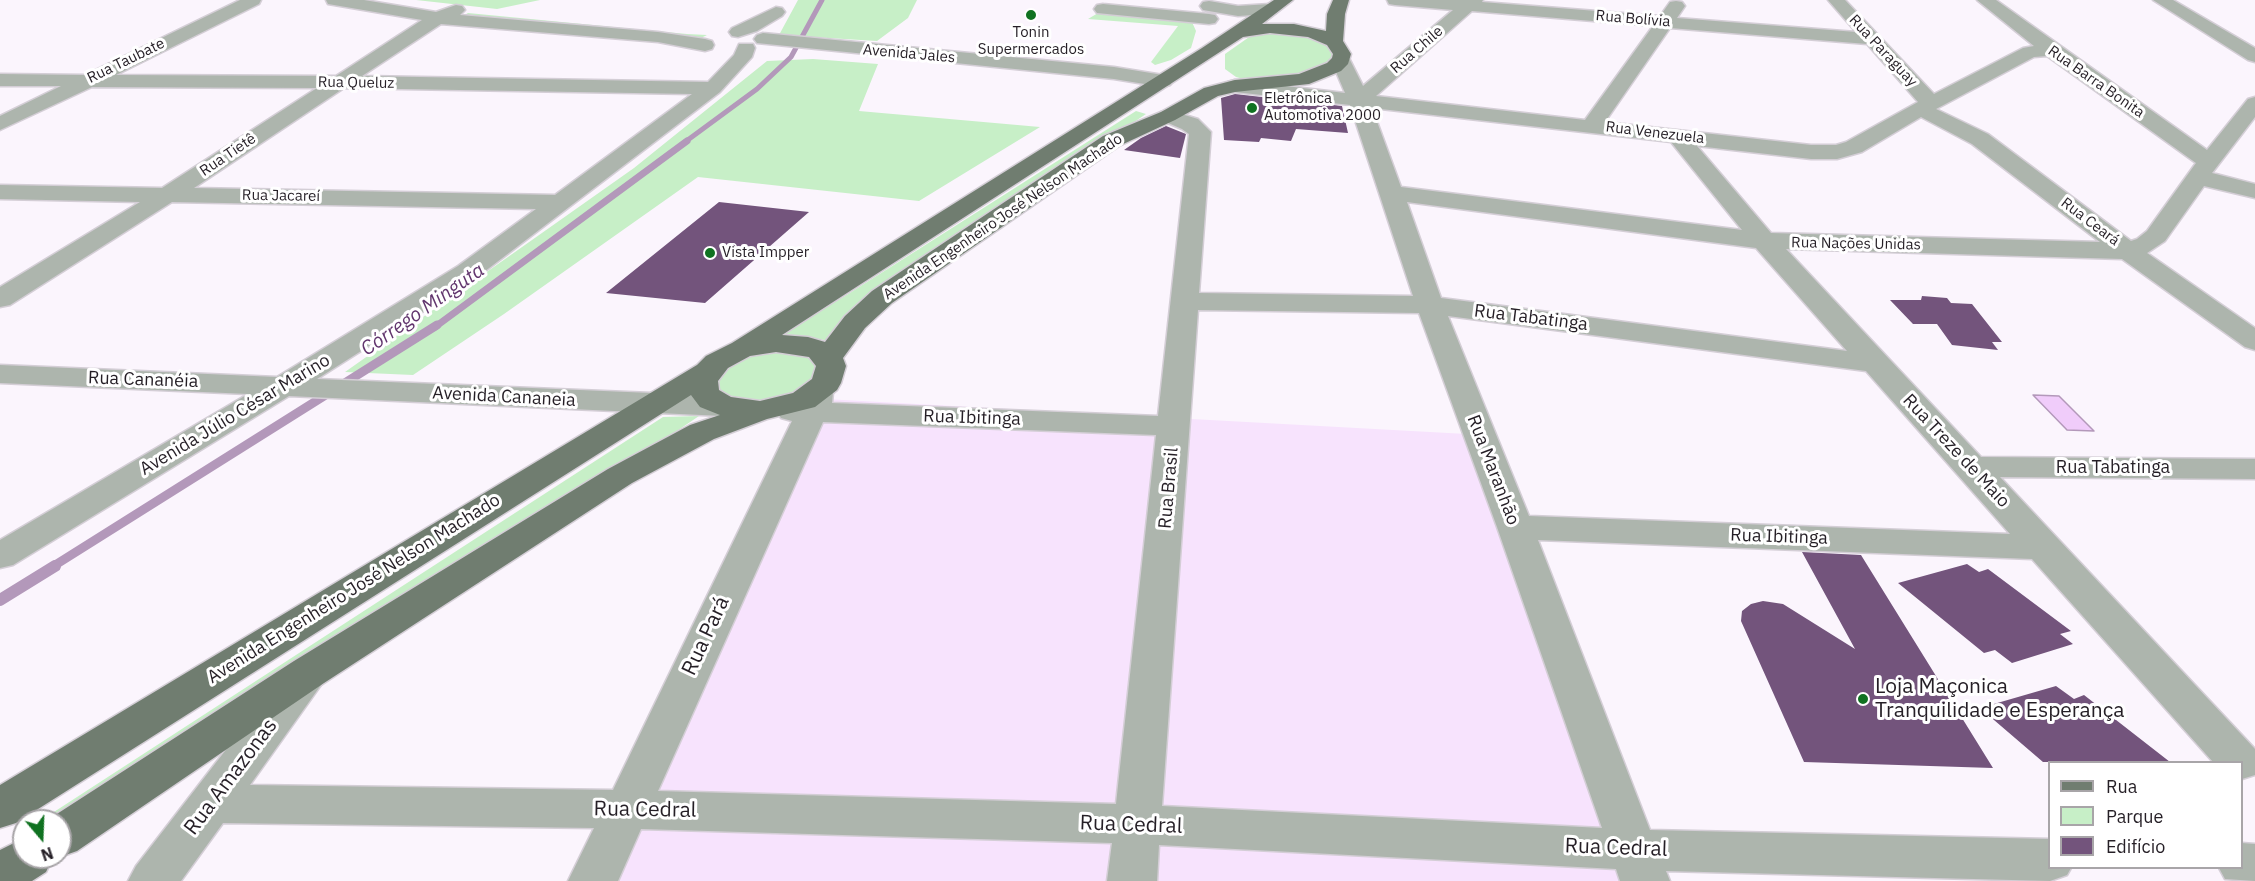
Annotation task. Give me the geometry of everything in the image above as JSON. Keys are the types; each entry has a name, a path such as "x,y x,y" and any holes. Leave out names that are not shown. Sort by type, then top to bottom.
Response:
{"main road":[{"path":"1337,50 1336,14 1341,0"},
{"name":"Avenida Engenheiro José Nelson Machado","path":"0,809 708,371 722,359 742,350 766,332 1209,52 1278,4"},
{"path":"1237,32 1270,28 1312,32 1337,50"},
{"name":"Avenida Engenheiro José Nelson Machado","path":"828,358 855,322 904,280 1111,141 1168,116 1211,92 1235,86 1302,80 1323,72 1337,50"},
{"path":"1209,52 1209,62 1214,74 1235,86"},
{"path":"1148,90 1148,110 1168,116"},
{"path":"742,350 759,345 793,344 808,346 828,358 831,375 814,402"},
{"path":"708,371 703,381 704,391 711,400 734,410 765,410"},
{"path":"72,829 309,672 620,476 702,432 765,410"},
{"path":"309,672 432,540"}],"street":[{"name":"Rua Taubate","path":"0,123 253,0"},
{"path":"334,0 658,38 711,42 728,62 719,82"},
{"path":"394,0 447,14"},
{"name":"Rua Bolívia","path":"1395,0 1472,3 1872,39"},
{"path":"1592,125 1680,0"},
{"name":"Rua Paraguay","path":"1836,0 1872,39 1926,106"},
{"name":"Rua Barra Bonita","path":"1985,0 2204,169"},
{"path":"2161,0 2255,56"},
{"name":"Rua Chile","path":"1359,100 1472,3"},
{"path":"1103,9 1209,8 1238,11 1278,4"},
{"name":"Avenida Júlio César Marino","path":"0,556 286,385 467,272 719,82 743,57 752,40 778,6"},
{"path":"1209,8 1209,52"},
{"name":"Rua Tietê","path":"0,299 169,194 338,82 447,14"},
{"name":"Avenida Jales","path":"711,42 704,43 711,37 752,40 1078,78 1148,90"},
{"name":"Rua Maranhão","path":"1337,50 1359,100 1430,305 1640,865"},
{"name":"Rua Venezuela","path":"1235,86 1592,125 1811,152 1837,152 1854,147 1926,106 2030,52 2051,50"},
{"name":"Rua Queluz","path":"0,80 719,82"},
{"name":"Rua Nações Unidas","path":"1390,193 1764,241 2128,251 2146,244 2156,236 2204,169 2255,104"},
{"name":"Rua Ceará","path":"1926,106 1980,139 2128,251 2255,341"},
{"name":"Rua Brasil","path":"1132,881 1200,132 1190,124 1168,116"},
{"name":"Rua Treze de Maio","path":"1677,136 1764,241 2239,761"},
{"path":"2204,169 2255,191"},
{"name":"Rua Jacareí","path":"0,192 562,202"},
{"name":"Rua Tabatinga","path":"1186,301 1430,305 1874,363"},
{"name":"Rua Cananéia","path":"0,374 286,385"},
{"name":"Avenida Cananeia","path":"286,385 383,392 723,406"},
{"name":"Rua Ibitinga","path":"765,410 814,402 1174,426"},
{"name":"Rua Pará","path":"593,881 814,402"},
{"name":"Rua Tabatinga","path":"1971,467 2255,469"},
{"name":"Rua Ibitinga","path":"1515,527 2043,547"},
{"name":"Rua Amazonas","path":"153,881 309,672"},
{"name":"Rua Treze de Maio","path":"2243,765 2255,779"},
{"name":"Rua Cedral","path":"211,804 626,809 1138,825 1640,865 2048,860"}],"shaded area":[{"path":"2033,395 2059,396 2094,431 2067,430"},
{"path":"825,399 1485,435 1650,881 609,881"}],"green space":[{"path":"416,0 540,0 497,9"},
{"path":"798,0 917,0 908,18 877,41 779,35"},
{"path":"468,13 707,35 695,41 463,16"},
{"path":"1098,13 1192,22 1196,31 1191,48 1171,60 1155,65 1151,62 1178,26 1088,19"},
{"path":"1286,31 1330,41 1337,57 1316,73 1250,81 1236,77 1225,69 1225,54 1252,35"},
{"path":"813,59 878,64 859,111 1040,127 919,201 698,177 504,314 413,375 345,372 634,168 767,61"},
{"path":"1136,111 1146,114 865,304 832,341 780,334 845,296"},
{"path":"766,351 804,354 813,359 819,373 807,389 753,404 721,394 716,387 720,372 738,358"},
{"path":"699,416 419,606 72,814 72,809 59,809 663,417"}],"building":[{"path":"1235,94 1342,106 1348,133 1296,129 1291,141 1261,138 1259,142 1224,140 1221,98"},
{"path":"1166,126 1186,134 1180,158 1124,150 1141,138"},
{"name":"Vista Impper","path":"719,202 809,212 705,303 606,293"},
{"path":"1922,296 1947,298 1951,303 1972,304 2002,342 1992,342 1998,350 1952,345 1937,324 1913,324 1890,300 1921,300"},
{"name":"Loja Maçonica Tranquilidade e Esperança","path":"1802,552 1861,555 1993,768 1804,762 1741,621 1742,611 1751,604 1763,601 1783,604 1855,649"},
{"path":"1967,564 1979,572 1988,569 2071,631 2060,634 2073,644 2012,663 1995,650 1984,653 1898,583"},
{"path":"2056,686 2074,699 2084,695 2169,761 2043,762 1980,708"}],"waterway":[{"name":"Córrego Minguta","path":"685,142 757,89 791,57 822,0"},
{"name":"Córrego Minguta","path":"435,327 687,141"},
{"name":"Córrego Minguta","path":"52,567 437,325"},
{"name":"Córrego Minguta","path":"0,600 55,566"}],"place":[{"name":"Tonin Supermercados","path":"1031,15"},
{"name":"Eletrônica Automotiva 2000","path":"1252,108"},
{"name":"Vista Impper","path":"710,253"},
{"name":"Loja Maçonica Tranquilidade e Esperança","path":"1863,699"}]}
